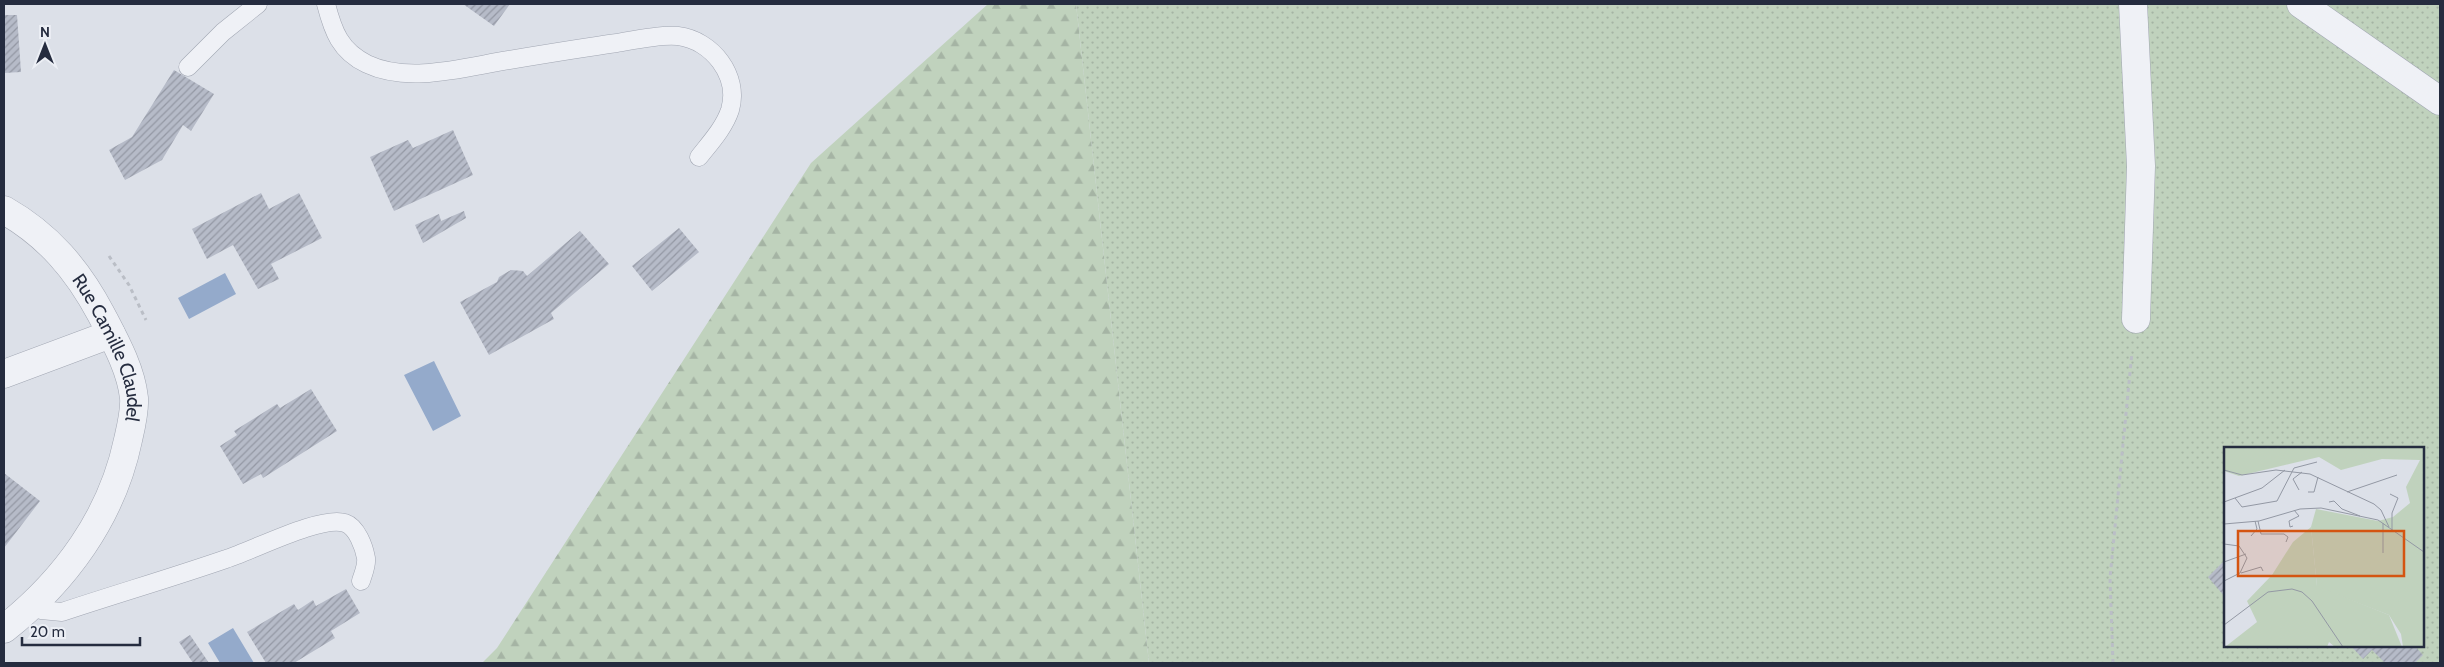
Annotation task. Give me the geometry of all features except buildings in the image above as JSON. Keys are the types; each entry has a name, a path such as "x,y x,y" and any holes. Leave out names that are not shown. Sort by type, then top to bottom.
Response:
{"street":[{"path":"2133,4 2141,166 2136,319"},
{"path":"2301,4 2440,102"},
{"name":"Rue Camille Claudel","path":"4,210 59,250 87,287 124,364 134,398 132,423 123,465 107,507 81,549 56,582 4,629"},
{"path":"4,374 111,334"}],"lane":[{"path":"188,67 223,32 258,4"},
{"path":"326,4 341,46 367,64 395,72 431,72 634,40 678,36 707,47 724,66 732,90 730,110 720,129 699,157"},
{"path":"34,603 41,610 62,612 227,559 310,527 334,522 346,524 354,530 360,542 366,559 361,581"}],"path":[{"path":"2113,663 2110,578 2136,319"}],"green space":[{"path":"988,4 1076,4 1149,663 482,663 497,648 811,163"},
{"path":"1076,4 2440,4 2440,663 1149,663"}],"water":[{"path":"225,273 236,294 189,319 178,298"},
{"path":"434,361 461,416 433,431 404,375"},
{"path":"233,628 254,663 220,663 208,643"}]}
